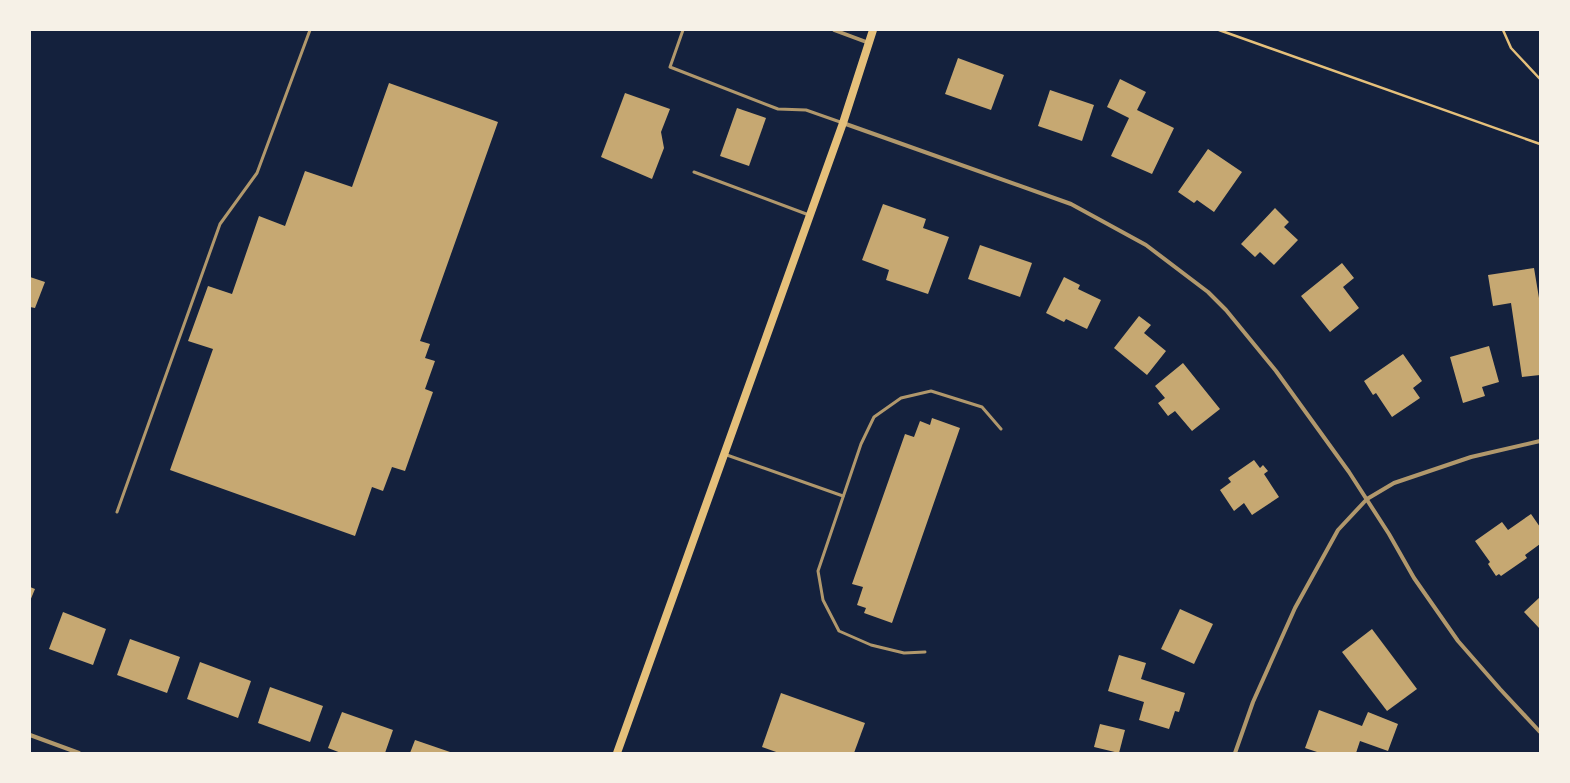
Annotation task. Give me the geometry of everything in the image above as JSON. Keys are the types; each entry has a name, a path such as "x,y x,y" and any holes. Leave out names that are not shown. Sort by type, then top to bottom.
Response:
{"main road":[{"path":"617,753 810,215 873,30"}],"street":[{"path":"834,30 869,44"},
{"path":"842,123 1071,204 1146,245 1167,259 1208,292 1236,322 1276,371 1366,499 1389,534 1414,578 1458,641 1495,684 1540,732"},
{"path":"1235,753 1253,702 1295,608 1338,530 1366,499 1394,483 1472,457 1540,441"},
{"path":"30,735 79,753"}],"lane":[{"path":"117,512 220,224 257,173 310,30"},
{"path":"683,30 670,67 778,109 806,110 842,123"},
{"path":"694,172 810,215"},
{"path":"925,652 904,653 871,645 839,631 823,600 818,571 861,444 874,417 902,398 931,391 982,407 1001,429"},
{"path":"724,454 844,496"}],"path":[{"path":"1220,30 1540,144"},
{"path":"1502,30 1511,48 1540,80"}],"building":[{"path":"958,58 1004,75 991,110 945,94"},
{"path":"1120,79 1146,92 1137,110 1174,128 1152,174 1111,156 1129,118 1107,107"},
{"path":"389,83 498,122 420,341 430,344 425,358 435,361 425,389 433,392 405,471 392,467 383,491 372,487 355,536 170,470 213,349 188,341 208,286 232,294 259,216 285,226 305,171 352,187"},
{"path":"1050,90 1094,105 1082,141 1038,126"},
{"path":"625,93 670,109 661,132 664,148 652,179 601,157"},
{"path":"737,108 766,118 749,166 720,156"},
{"path":"1208,149 1242,172 1214,212 1197,200 1194,203 1178,192"},
{"path":"883,204 926,219 923,228 949,237 928,294 886,280 889,270 862,260"},
{"path":"1275,208 1289,222 1284,227 1298,240 1274,265 1260,252 1255,257 1241,244"},
{"path":"980,245 1032,263 1020,297 968,279"},
{"path":"1342,263 1354,278 1343,287 1359,308 1330,332 1301,296"},
{"path":"1534,268 1540,304 1540,375 1522,377 1511,303 1493,306 1488,275"},
{"path":"30,277 45,282 35,308 30,307"},
{"path":"1064,277 1080,285 1078,289 1101,300 1087,329 1066,319 1064,322 1046,313"},
{"path":"1139,316 1151,325 1144,333 1166,351 1147,375 1114,348"},
{"path":"1489,346 1499,382 1482,387 1485,396 1463,403 1450,357"},
{"path":"1403,354 1422,381 1413,388 1420,398 1392,417 1376,393 1373,395 1364,381"},
{"path":"1183,363 1220,409 1192,431 1175,411 1168,416 1158,403 1165,398 1155,386"},
{"path":"932,418 960,428 892,623 864,613 866,608 857,605 863,587 852,584 905,434 914,437 920,421 930,425"},
{"path":"1254,460 1260,468 1263,465 1268,471 1264,474 1279,497 1252,515 1244,503 1234,511 1220,490 1231,482 1228,478"},
{"path":"1531,514 1540,527 1540,544 1525,555 1527,558 1501,576 1499,574 1496,576 1488,564 1490,562 1475,541 1502,522 1508,530"},
{"path":"30,587 35,589 30,601"},
{"path":"1540,597 1540,629 1524,612"},
{"path":"1180,609 1213,624 1194,664 1161,649"},
{"path":"63,612 106,629 93,665 49,649"},
{"path":"1372,629 1417,689 1387,711 1342,652"},
{"path":"130,639 180,657 167,693 117,675"},
{"path":"1119,655 1146,663 1141,679 1185,693 1179,712 1175,711 1169,729 1139,720 1144,702 1108,691"},
{"path":"200,662 251,681 238,718 187,699"},
{"path":"270,687 323,706 310,742 258,723"},
{"path":"781,693 865,723 854,753 779,753 762,747"},
{"path":"1319,710 1362,726 1368,712 1398,724 1388,751 1360,741 1356,753 1320,753 1305,748"},
{"path":"342,712 393,730 385,753 341,753 328,748"},
{"path":"1100,724 1125,730 1119,753 1094,747"},
{"path":"415,740 453,753 410,753"}]}
